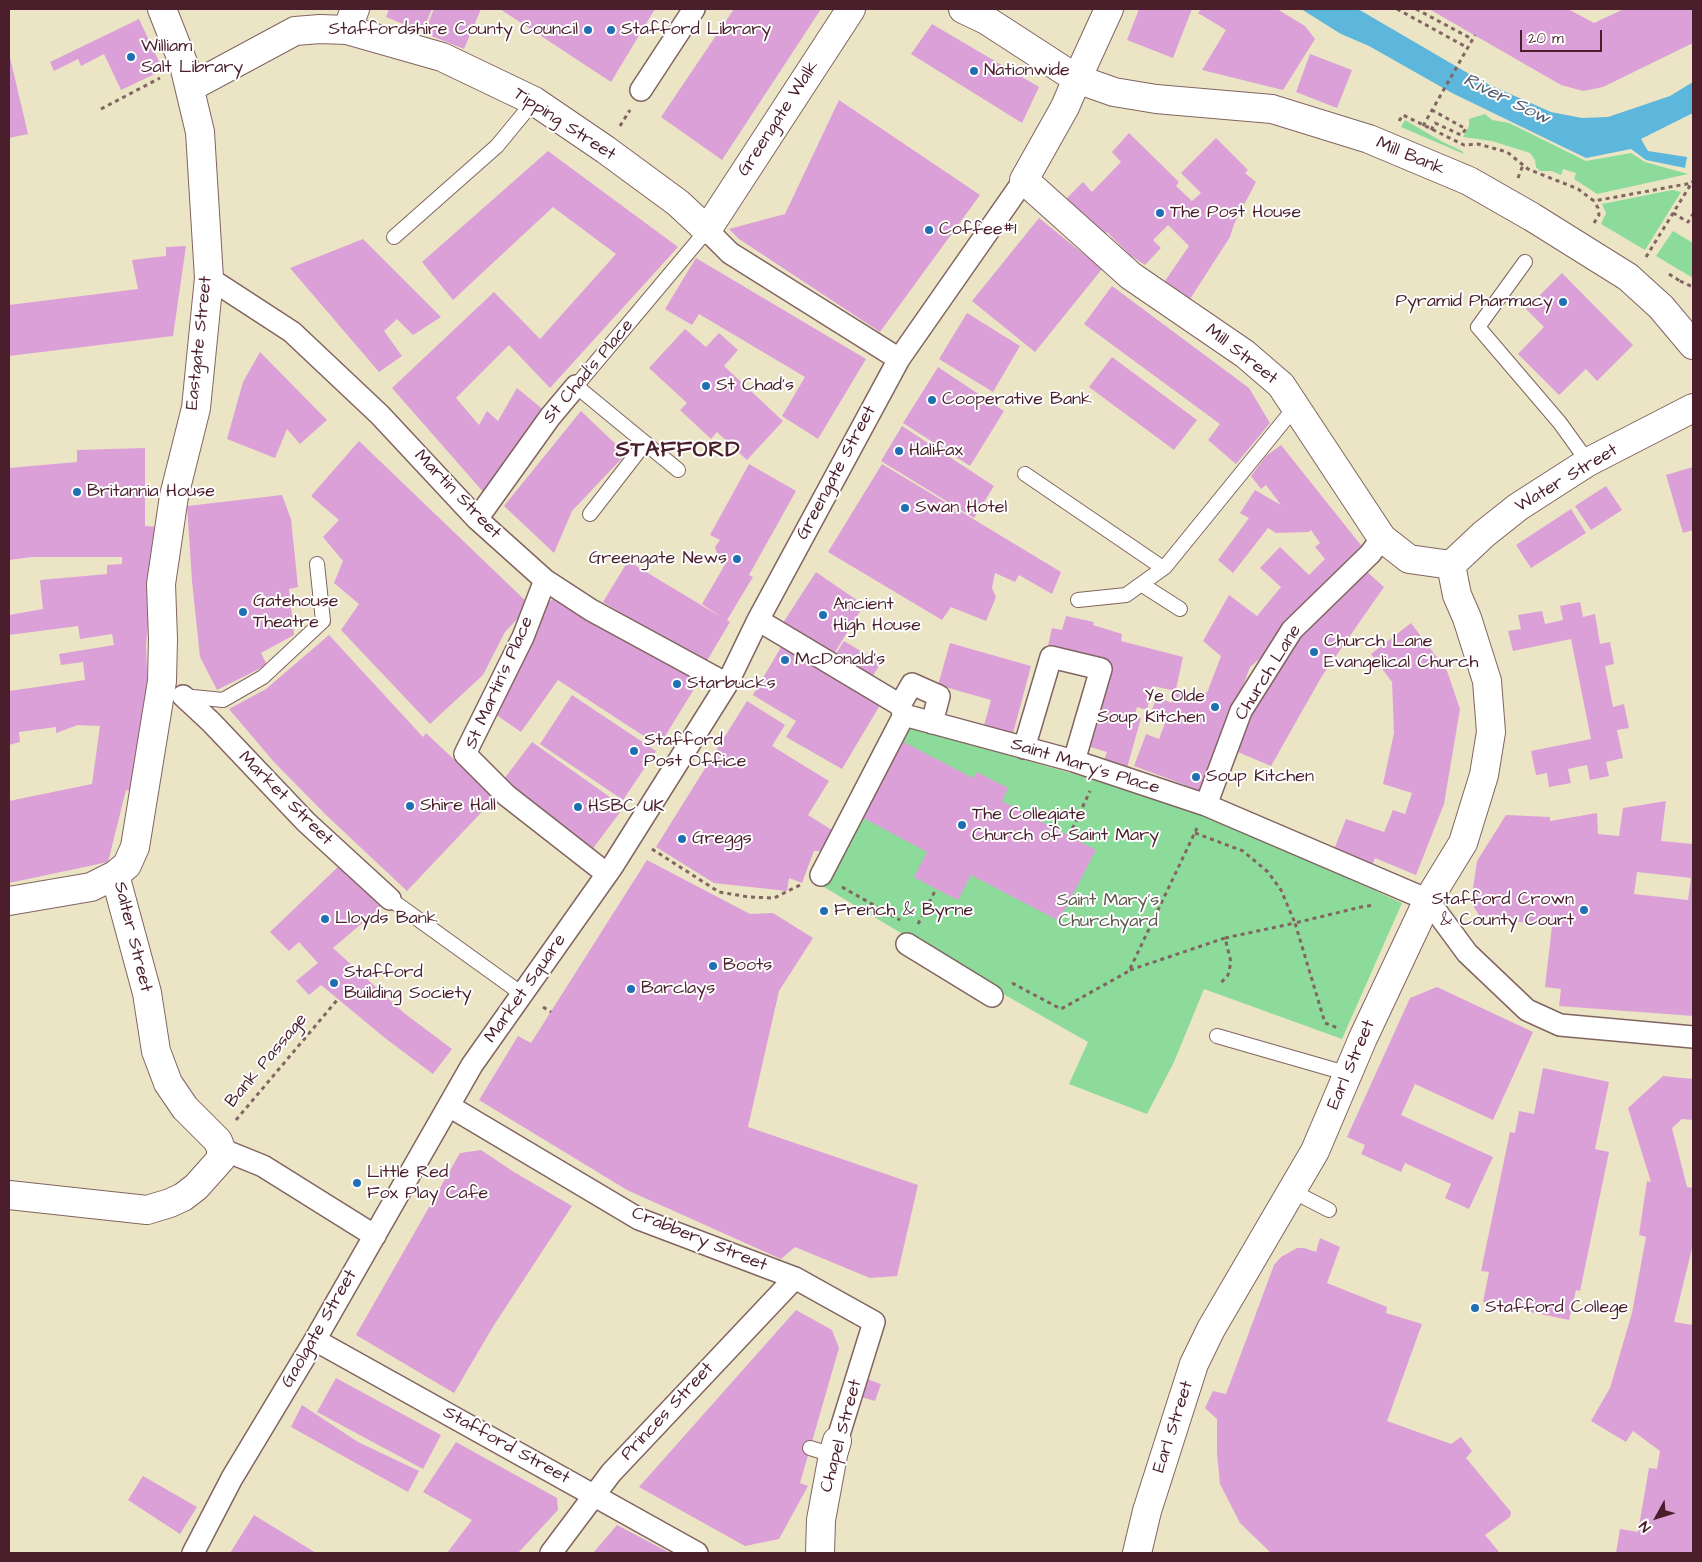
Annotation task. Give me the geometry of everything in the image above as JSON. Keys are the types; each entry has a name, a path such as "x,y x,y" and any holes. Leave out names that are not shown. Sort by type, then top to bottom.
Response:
{"street":[{"name":"Eastgate Street","path":"162,9 188,76 200,132 209,278 196,408 174,496 161,584 163,640 172,688"},
{"path":"641,90 694,9"},
{"name":"Greengate Walk","path":"707,230 851,9"},
{"name":"Mill Bank","path":"964,9 986,20 1077,79 1114,92 1156,99 1272,109 1369,139 1460,178 1532,217 1628,277 1661,307 1693,344"},
{"name":"Greengate Street","path":"607,874 633,836 727,684 758,620 899,359 1024,180 1066,107 1110,9"},
{"name":"Tipping Street","path":"188,76 295,31 320,29 351,19 442,57 534,101 606,150 678,203 730,253 899,359"},
{"name":"Mill Street","path":"1024,180 1130,276 1245,354 1281,385 1382,538 1409,559 1451,565"},
{"name":"Martin Street","path":"209,278 292,332 380,415 477,518 545,580 591,610 727,684"},
{"name":"St Chad's Place","path":"477,518 550,417 576,386"},
{"name":"Water Street","path":"1451,565 1484,534 1518,507 1588,462 1693,408"},
{"name":"Church Lane","path":"1206,805 1240,711 1292,630 1370,554 1382,538"},
{"name":"Earl Street","path":"1137,1553 1147,1511 1194,1364 1211,1329 1315,1151 1363,1038 1428,900 1462,843 1484,775 1491,732 1487,681 1467,618 1457,595 1451,565"},
{"name":"St Martin's Place","path":"545,580 523,637 466,754 506,796 607,874"},
{"name":"Saint Mary's Place","path":"758,620 902,710 932,723 1074,761 1206,805 1428,900"},
{"path":"1024,748 1051,657 1101,669 1074,761"},
{"path":"821,874 902,710 912,684 939,696 932,723"},
{"name":"Salter Street","path":"172,688 136,847 127,865 115,875 147,993 156,1051 168,1082 185,1108 220,1145 263,1166 375,1236"},
{"name":"Market Street","path":"172,688 211,722 306,822 390,899"},
{"name":"Market Square","path":"449,1106 472,1065 607,874"},
{"path":"9,901 91,887 115,875"},
{"path":"1428,900 1467,953 1528,1010 1560,1024 1693,1037"},
{"path":"911,936 992,996"},
{"name":"Gaolgate Street","path":"193,1553 232,1478 315,1340 449,1106"},
{"name":"Crabbery Street","path":"449,1106 639,1218 795,1278 874,1322"},
{"path":"9,1195 147,1210 170,1203 196,1187 221,1159 220,1145"},
{"name":"Princes Street","path":"551,1553 611,1473 795,1278"},
{"name":"Chapel Street","path":"820,1553 827,1448 874,1322"},
{"name":"Stafford Street","path":"315,1340 696,1553"}],"lane":[{"path":"394,237 497,146 534,101"},
{"name":"St Chad's Place","path":"576,386 707,230"},
{"path":"1525,262 1478,327 1560,423 1588,462"},
{"path":"576,386 678,470"},
{"path":"1078,600 1126,595 1163,568 1296,406"},
{"path":"590,514 645,443"},
{"path":"1025,474 1163,568"},
{"path":"172,688 223,700 263,677 323,621 317,564"},
{"path":"1142,584 1180,609"},
{"path":"390,899 522,994"},
{"path":"1218,1036 1349,1074"},
{"path":"1292,1190 1329,1210"}],"path":[{"path":"1397,9 1468,48"},
{"path":"1416,9 1472,39"},
{"path":"1475,34 1423,126 1464,145 1478,144 1507,152 1528,169 1578,189 1594,201 1692,182"},
{"path":"101,109 188,76"},
{"path":"606,150 641,90"},
{"path":"1432,110 1466,128 1461,135 1435,123 1432,130"},
{"path":"1645,259 1692,182"},
{"path":"1673,213 1688,222 1693,214"},
{"path":"1069,836 1099,770"},
{"path":"1129,970 1195,833 1206,805"},
{"path":"1195,833 1243,851 1268,872 1281,890 1295,923 1325,1022 1363,1038"},
{"path":"633,836 719,892 749,897 774,898 821,874 911,936 936,889"},
{"path":"1009,981 1061,1009 1129,970 1225,938 1361,907 1380,905"},
{"path":"1220,984 1228,975 1231,962 1225,938"},
{"name":"Bank Passage","path":"220,1145 338,999"}],"green space":[{"path":"1485,114 1492,120 1509,123 1586,161 1631,153 1645,162 1688,174 1597,194 1574,179 1576,173 1563,169 1561,175 1552,171 1540,171 1536,167 1535,160 1530,153 1492,141 1463,137 1469,126 1469,119"},
{"path":"1405,120 1462,151 1464,154 1401,127"},
{"path":"1672,190 1681,192 1645,250 1601,224 1606,213 1602,204"},
{"path":"1673,231 1693,243 1693,278 1656,256"},
{"name":"Saint Mary's Churchyard","path":"893,723 1159,798 1227,823 1402,903 1342,1039 1204,989 1174,1062 1147,1114 1069,1084 1088,1042 998,991 819,884"}],"water":[{"name":"River Sow","path":"1301,9 1358,9 1483,82 1551,112 1582,118 1608,117 1670,96 1693,82 1693,113 1641,139 1648,151 1687,157 1685,168 1646,160 1631,149 1586,158 1452,93 1369,46 1341,34"}],"building":[{"path":"389,9 432,9 422,32 386,17"},
{"path":"434,9 481,9 464,49 424,33"},
{"name":"Staffordshire County Council","path":"500,9 655,9 611,82"},
{"path":"734,9 821,9 722,160 661,117"},
{"path":"1139,9 1192,9 1173,58 1127,40"},
{"path":"1201,9 1277,9 1305,26 1315,39 1283,90 1202,70 1226,30 1198,13"},
{"path":"1429,9 1568,9 1594,23 1624,9 1693,9 1693,43 1603,87 1583,91 1561,85"},
{"name":"William Salt Library","path":"139,19 163,70 121,90 104,54 81,66 78,59 54,71 50,62"},
{"name":"Nationwide","path":"932,24 1039,87 1022,123 911,54"},
{"path":"9,53 28,134 9,138"},
{"path":"1310,54 1352,70 1337,108 1296,92"},
{"path":"839,100 980,195 880,332 739,239 729,229 785,214"},
{"name":"The Post House","path":"1129,133 1179,182 1176,186 1192,201 1201,193 1181,173 1216,138 1248,170 1245,173 1256,182 1234,224 1230,237 1190,299 1165,281 1189,246 1168,225 1153,240 1161,248 1145,265 1130,255 1107,232 1103,236 1066,199 1083,182 1092,192 1121,162 1112,152"},
{"path":"548,151 678,247 550,388 509,345 456,398 479,425 487,411 498,421 517,388 545,411 485,494 392,388 494,292 540,339 616,254 553,207 453,300 422,262"},
{"path":"1039,218 1102,269 1035,352 972,301"},
{"path":"363,239 441,317 413,335 397,319 384,331 402,356 379,372 290,268"},
{"path":"186,246 173,336 9,356 9,305 138,289 132,260 166,256 166,247"},
{"path":"696,258 866,359 818,439 782,416 805,377 699,314 692,325 665,309"},
{"path":"1562,273 1633,345 1597,381 1586,369 1559,395 1518,354 1544,327 1526,309"},
{"path":"1112,286 1249,388 1270,423 1236,464 1208,440 1220,424 1084,324"},
{"path":"967,313 1020,346 993,392 939,359"},
{"name":"St Chad's","path":"685,329 706,347 719,333 738,350 724,366 783,421 747,460 717,432 711,439 680,410 687,403 649,368"},
{"path":"260,352 327,420 300,444 287,429 275,458 227,439 243,382"},
{"path":"1112,357 1197,420 1174,450 1089,387"},
{"path":"938,367 1004,411 970,466 903,423"},
{"path":"581,411 626,454 572,511 554,553 504,506"},
{"path":"902,426 994,486 974,518 881,461"},
{"path":"359,441 530,605 505,632 483,675 430,724 341,630 359,604 334,583 343,561 323,537 339,520 311,496"},
{"path":"1281,445 1364,549 1264,655 1250,667 1204,792 1134,766 1146,734 1159,739 1166,720 1150,714 1155,702 1161,704 1163,699 1171,703 1176,691 1153,686 1147,710 1137,707 1134,717 1141,718 1127,768 1104,760 1107,752 1087,746 1108,669 1046,654 1052,628 1062,630 1066,616 1094,622 1093,625 1122,634 1121,641 1183,657 1176,689 1197,697 1199,690 1207,693 1221,656 1203,641 1229,595 1257,616 1281,587 1260,568 1280,547 1309,575 1325,559 1315,547 1320,543 1311,530 1309,532 1276,533 1268,528 1233,573 1218,560 1249,518 1240,513 1255,490 1281,505 1266,485 1261,489 1251,476 1266,456"},
{"path":"145,448 145,526 159,527 146,644 148,695 136,792 126,790 108,862 9,883 9,801 92,784 100,726 78,725 56,733 56,727 19,732 20,742 9,745 9,691 85,680 83,662 61,665 59,654 114,645 112,634 80,639 78,626 9,635 9,615 43,609 40,580 107,574 107,565 122,564 122,557 32,557 9,560 9,468 77,462 77,450"},
{"path":"749,464 796,491 749,575 753,577 727,620 730,622 705,664 603,602 628,561 721,617 702,604 727,561 718,556 715,547 720,540 710,535"},
{"name":"Swan Hotel","path":"882,464 1061,572 1052,594 1019,575 1015,582 995,573 992,588 996,597 986,621 951,607 942,620 828,552"},
{"path":"1693,467 1693,530 1683,533 1666,475"},
{"path":"1606,486 1622,510 1591,530 1575,506"},
{"name":"Gatehouse Theatre","path":"282,495 291,519 298,587 289,589 294,635 261,653 267,665 217,690 200,657 187,506"},
{"path":"1571,509 1586,533 1531,568 1516,545"},
{"name":"Church Lane Evangelical Church","path":"1366,571 1384,587 1322,676 1271,766 1233,750 1267,683 1306,627"},
{"name":"Ancient High House","path":"816,572 864,605 832,657 781,626"},
{"path":"555,598 699,681 659,746 558,680 521,732 495,714 545,604"},
{"path":"1580,602 1583,617 1595,614 1600,644 1610,642 1614,664 1605,666 1613,707 1624,704 1629,728 1617,730 1623,758 1606,762 1609,776 1590,780 1587,765 1568,769 1571,783 1549,787 1547,773 1536,775 1531,751 1591,739 1571,639 1513,651 1508,631 1521,629 1518,615 1542,611 1545,624 1563,620 1560,606"},
{"path":"1411,623 1447,671 1460,709 1444,804 1416,875 1375,858 1371,869 1333,852 1346,819 1384,832 1393,810 1405,814 1412,793 1383,784 1394,733 1392,682 1371,654"},
{"path":"329,635 423,737 426,733 495,798 407,891 325,814 274,762 229,709 266,689"},
{"path":"844,641 881,663 870,680 833,658"},
{"path":"784,642 883,700 842,769 786,737 796,721 753,695"},
{"path":"950,643 1031,666 1011,741 982,733 991,700 938,685"},
{"path":"572,695 656,751 623,800 540,744"},
{"path":"747,701 785,725 772,746 829,781 808,815 832,830 820,851 814,851 802,883 789,878 787,891 714,883 656,847"},
{"name":"The Collegiate Church of Saint Mary","path":"894,737 973,778 977,772 1008,788 1002,801 1096,850 1059,921 971,875 958,900 936,889 914,877 927,852 854,813"},
{"name":"HSBC UK","path":"532,742 624,807 591,851 501,783"},
{"name":"Stafford Crown & County Court","path":"1666,801 1661,841 1693,844 1693,1016 1559,1006 1561,989 1545,987 1552,926 1480,917 1471,902 1477,861 1506,815 1550,817 1550,821 1597,813 1598,834 1619,836 1623,808","holes":["1637,872 1691,878 1688,900 1634,894"]},
{"path":"647,860 750,914 773,913 813,938 779,991 748,1127 918,1185 897,1276 870,1278 795,1247 781,1259 627,1190 479,1100 518,1036 531,1043"},
{"path":"340,865 381,907 333,948 404,1013 452,1049 433,1074 385,1038 321,985 309,995 296,981 318,963 299,942 289,951 270,932"},
{"path":"1437,987 1533,1032 1493,1120 1415,1084 1401,1115 1493,1157 1469,1209 1445,1198 1451,1184 1405,1163 1401,1172 1361,1154 1365,1145 1347,1137 1410,998"},
{"path":"1543,1068 1609,1082 1595,1149 1609,1152 1580,1291 1576,1290 1569,1320 1483,1302 1489,1272 1481,1271 1510,1132 1515,1133 1519,1111 1534,1114"},
{"path":"1663,1076 1693,1079 1693,1120 1682,1119 1672,1128 1687,1187 1693,1188 1693,1244 1674,1322 1693,1325 1693,1553 1616,1553 1620,1529 1638,1532 1649,1468 1657,1469 1660,1451 1633,1431 1626,1442 1591,1421 1610,1388 1632,1313 1646,1237 1639,1235 1647,1181 1651,1182 1628,1108"},
{"path":"481,1150 572,1206 494,1325 454,1393 356,1335 460,1153"},
{"path":"1320,1238 1340,1247 1327,1283 1387,1307 1386,1313 1422,1324 1387,1421 1451,1444 1461,1437 1472,1451 1466,1458 1511,1512 1510,1517 1485,1535 1500,1553 1271,1553 1240,1523 1220,1484 1217,1453 1217,1419 1205,1408 1213,1391 1226,1394 1274,1265 1281,1257 1297,1248 1316,1252"},
{"path":"796,1310 832,1330 839,1348 800,1483 808,1486 779,1539 745,1546 639,1487"},
{"path":"336,1378 441,1435 423,1469 317,1412"},
{"path":"864,1378 881,1384 875,1401 858,1396"},
{"path":"302,1405 358,1442 419,1471 408,1492 291,1427"},
{"path":"456,1442 557,1498 558,1510 518,1553 447,1553 472,1520 423,1492"},
{"path":"143,1476 197,1507 180,1534 128,1500"},
{"path":"254,1515 316,1553 230,1553"},
{"path":"617,1525 670,1553 593,1553"}],"place":[{"name":"Staffordshire County Council","path":"588,30"},
{"name":"Stafford Library","path":"611,30"},
{"name":"William Salt Library","path":"131,57"},
{"name":"Nationwide","path":"974,71"},
{"name":"The Post House","path":"1160,213"},
{"name":"Coffee#1","path":"929,230"},
{"name":"Pyramid Pharmacy","path":"1563,302"},
{"name":"St Chad's","path":"706,386"},
{"name":"Cooperative Bank","path":"932,400"},
{"name":"Halifax","path":"899,451"},
{"name":"Britannia House","path":"77,492"},
{"name":"Swan Hotel","path":"905,508"},
{"name":"Greengate News","path":"737,559"},
{"name":"Gatehouse Theatre","path":"243,612"},
{"name":"Ancient High House","path":"823,615"},
{"name":"Church Lane Evangelical Church","path":"1314,652"},
{"name":"McDonald's","path":"785,660"},
{"name":"Starbucks","path":"677,684"},
{"name":"Ye Olde Soup Kitchen","path":"1215,707"},
{"name":"Stafford Post Office","path":"634,751"},
{"name":"Soup Kitchen","path":"1196,777"},
{"name":"Shire Hall","path":"410,806"},
{"name":"HSBC UK","path":"578,807"},
{"name":"The Collegiate Church of Saint Mary","path":"962,825"},
{"name":"Greggs","path":"682,839"},
{"name":"Stafford Crown & County Court","path":"1584,910"},
{"name":"French & Byrne","path":"824,911"},
{"name":"Lloyds Bank","path":"325,919"},
{"name":"Boots","path":"713,966"},
{"name":"Stafford Building Society","path":"334,983"},
{"name":"Barclays","path":"631,989"},
{"name":"Little Red Fox Play Cafe","path":"357,1183"},
{"name":"Stafford College","path":"1475,1308"}],"district":[{"name":"STAFFORD","path":"678,451"}]}
